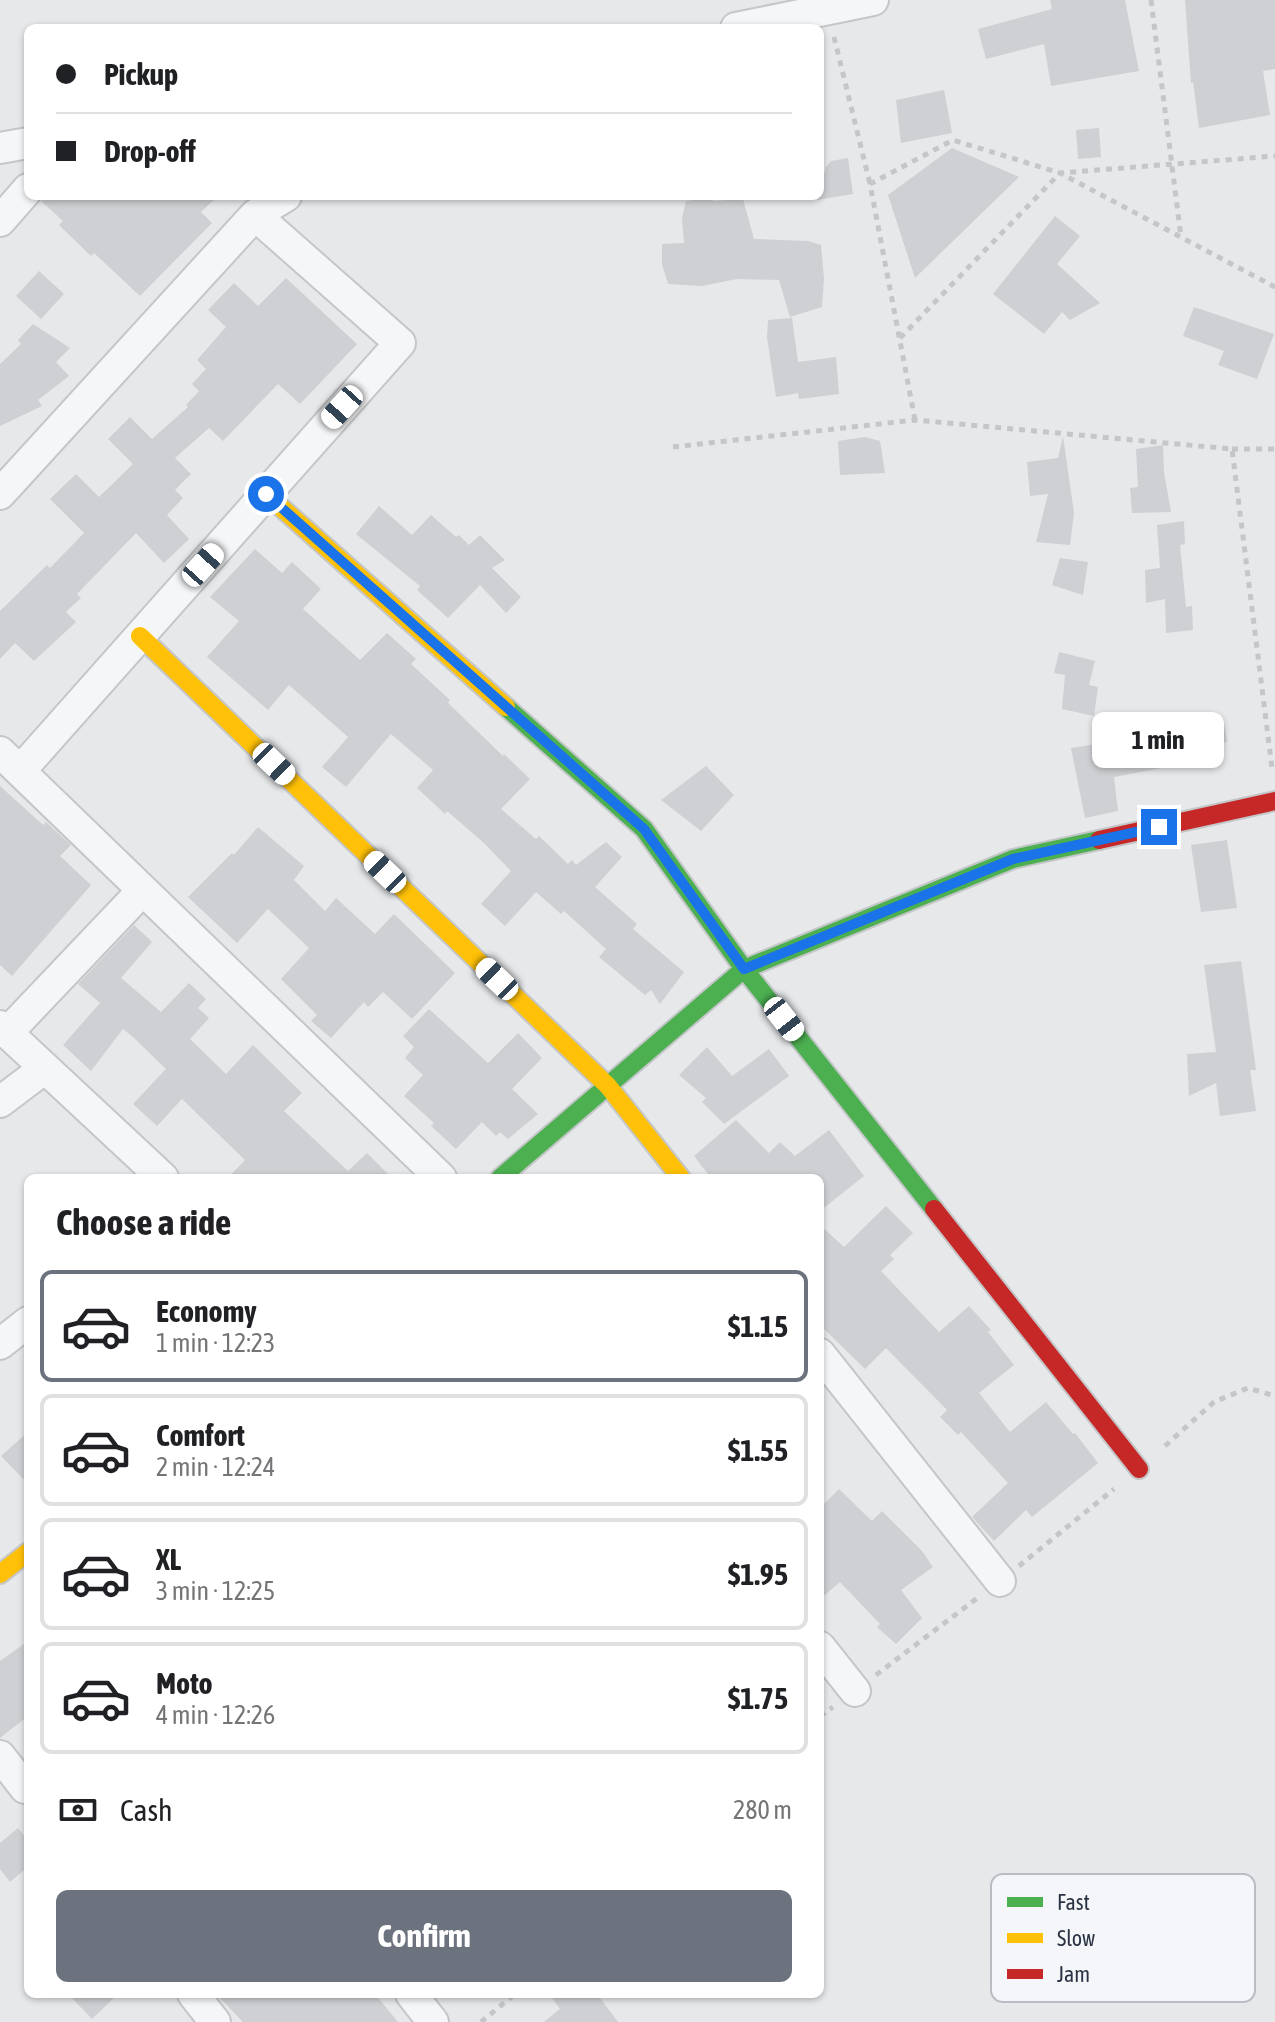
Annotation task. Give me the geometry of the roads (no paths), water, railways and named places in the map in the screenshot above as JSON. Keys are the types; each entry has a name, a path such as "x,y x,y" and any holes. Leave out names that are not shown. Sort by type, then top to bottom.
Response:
{"street":[{"path":"755,24 873,0"},
{"path":"0,148 24,144"},
{"path":"0,221 24,194"},
{"path":"0,494 255,215 279,200"},
{"path":"255,215 400,343 140,636 10,761 437,1174"},
{"path":"266,494 644,829 744,969 1139,1469"},
{"path":"140,636 608,1086 678,1174"},
{"path":"505,1174 744,969 1013,859 1275,801"},
{"path":"142,891 4,1030 159,1174"},
{"path":"0,1102 45,1068"},
{"path":"0,1344 24,1325"},
{"path":"824,1359 1000,1581"},
{"path":"0,1574 24,1555"},
{"path":"824,1652 855,1691"},
{"path":"0,1756 24,1784"},
{"path":"196,1998 215,2022"},
{"path":"414,1998 433,2022"}]}
